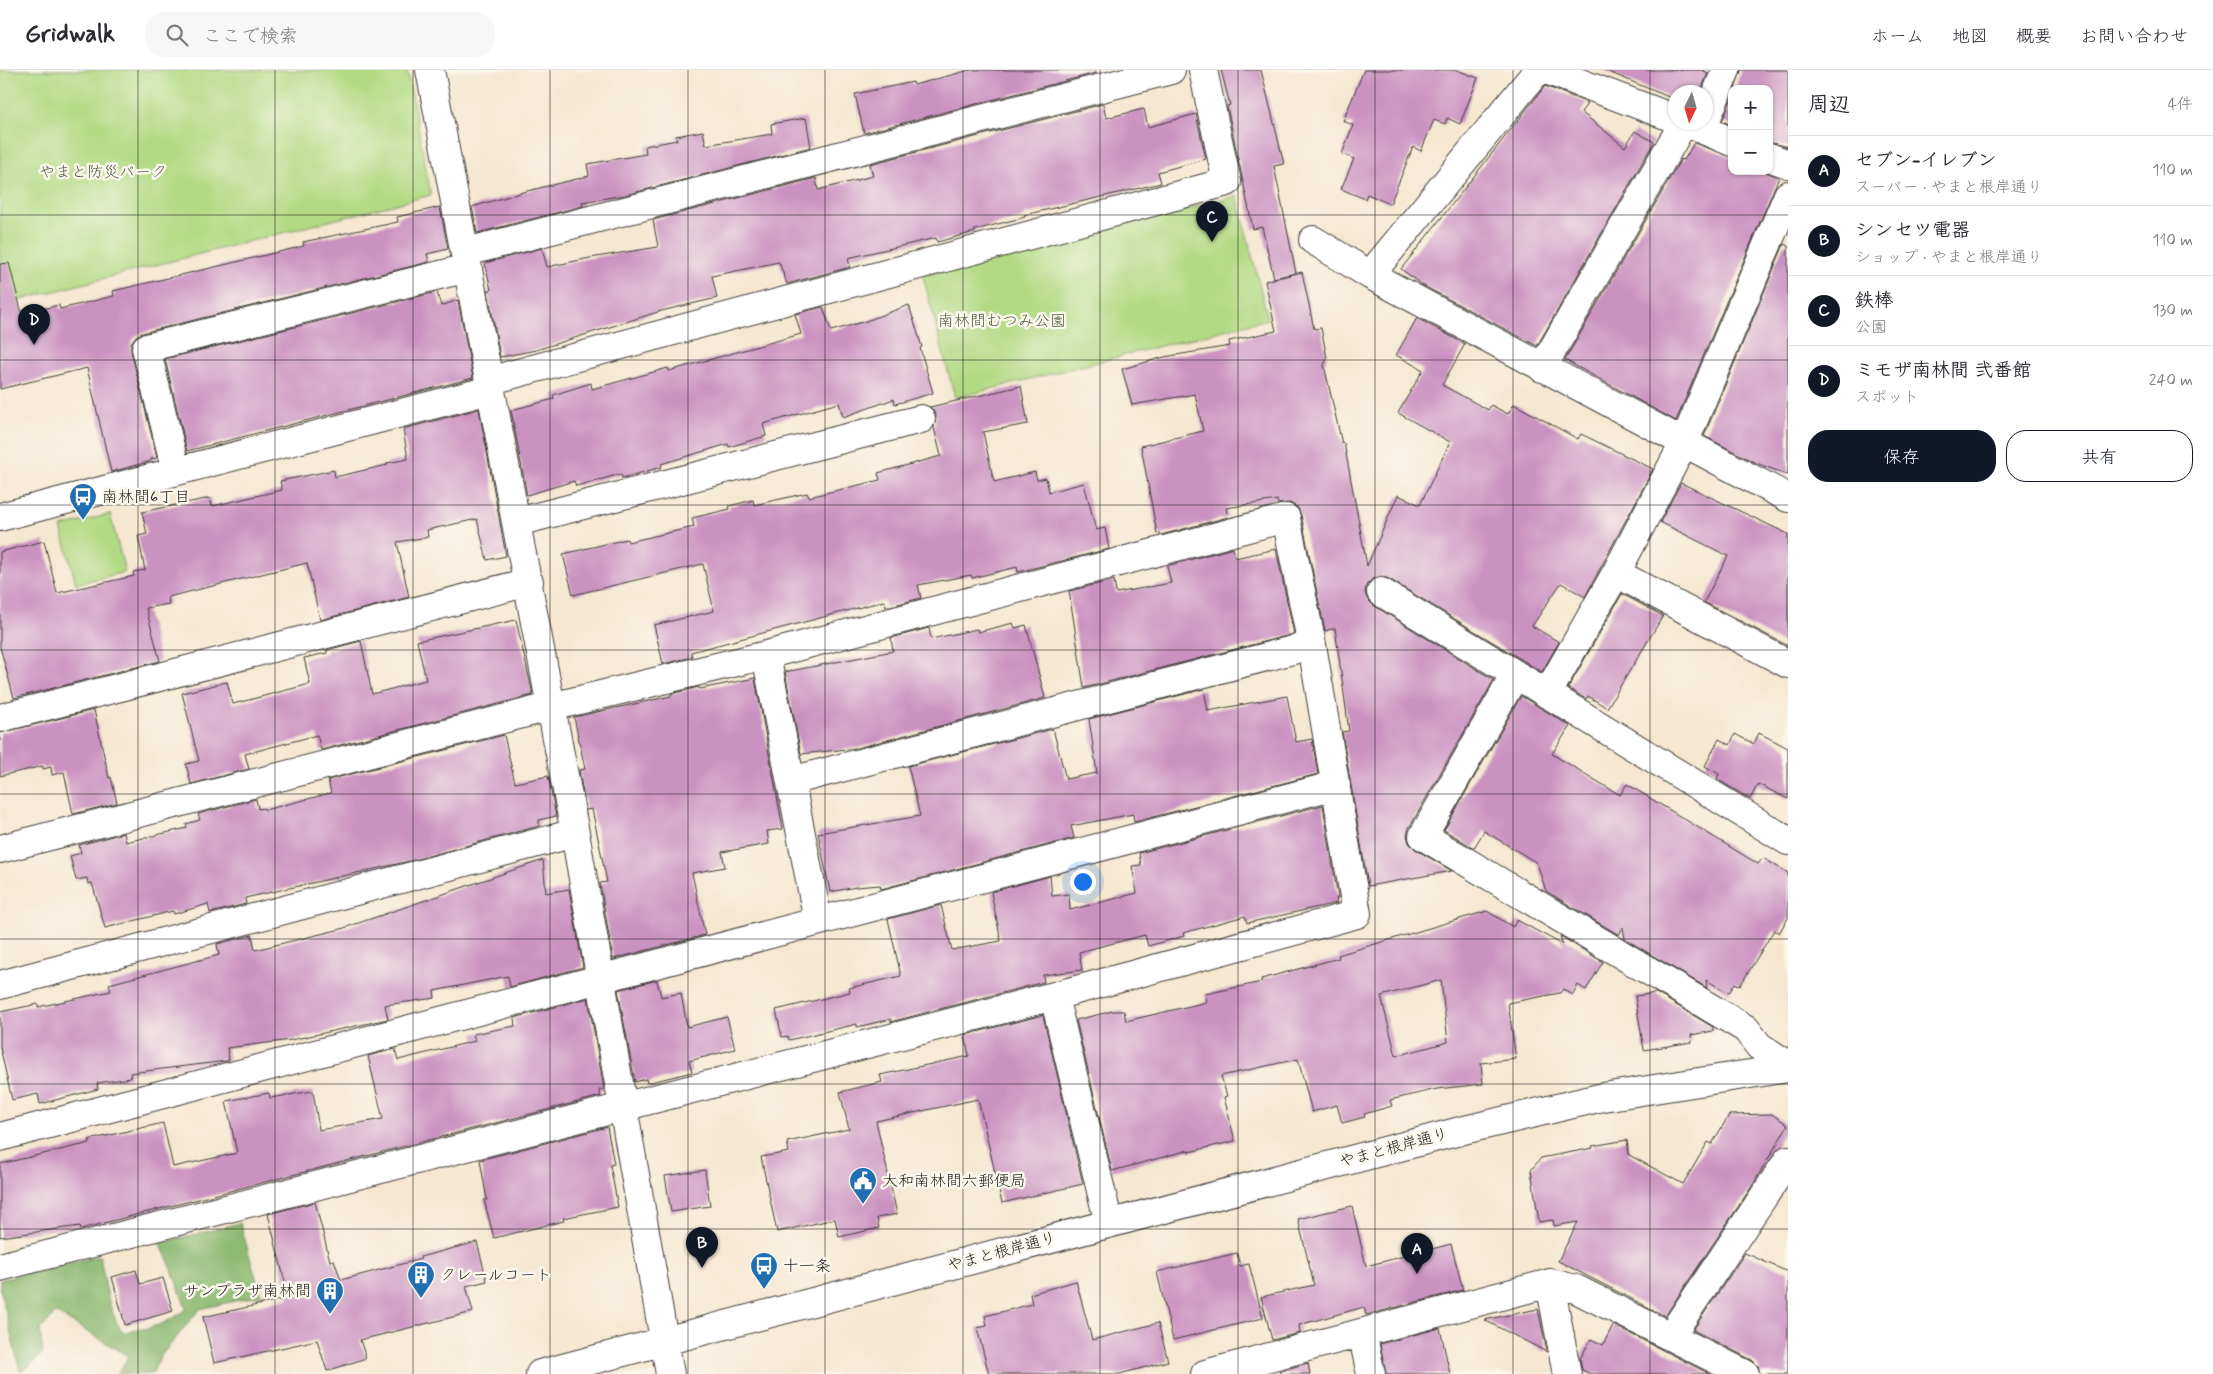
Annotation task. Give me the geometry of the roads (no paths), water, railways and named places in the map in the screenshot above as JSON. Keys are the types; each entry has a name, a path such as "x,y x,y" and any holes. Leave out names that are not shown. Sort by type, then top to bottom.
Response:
{"street":[{"path":"430,70 489,385 529,582 550,707 575,833 624,1107 670,1374"},
{"path":"176,472 146,348 1171,70"},
{"path":"0,517 176,472 1227,182 1202,70"},
{"path":"1370,275 1538,70"},
{"path":"1546,70 1668,116"},
{"path":"1713,93 1726,70"},
{"path":"1542,368 1692,130"},
{"path":"1709,130 1728,140"},
{"path":"1773,158 1788,164"},
{"path":"1546,694 1616,573 1684,443 1788,195"},
{"path":"1313,240 1370,275 1788,497"},
{"path":"517,522 921,419"},
{"path":"0,849 550,707 766,655 1286,518 1312,645 1357,914 1054,996 0,1267"},
{"path":"1616,573 1788,664"},
{"path":"0,718 529,582"},
{"path":"1381,592 1788,841"},
{"path":"791,781 1312,645"},
{"path":"766,655 818,921"},
{"path":"1515,675 1423,836 1746,1029 1759,1046 1788,1066"},
{"path":"0,1137 600,977 1336,785"},
{"path":"0,984 575,833"},
{"path":"1054,996 1109,1224"},
{"name":"やまと根岸通り","path":"540,1374 1464,1130 1603,1097 1788,1066"},
{"path":"1670,1335 1788,1160"},
{"path":"1550,1283 1567,1374"},
{"path":"1205,1374 1550,1283 1576,1289 1742,1373"},
{"path":"1362,1333 1371,1374"}],"place":[{"name":"鉄棒","path":"1212,242"},
{"name":"ミモザ南林間 弐番館","path":"34,345"},
{"name":"南林間6丁目","path":"83,521"},
{"name":"大和南林間六郵便局","path":"863,1205"},
{"name":"シンセツ電器","path":"702,1268"},
{"name":"セブン-イレブン","path":"1417,1274"},
{"name":"十一条","path":"764,1290"},
{"name":"クレールコート","path":"421,1299"},
{"name":"サンプラザ南林間","path":"330,1315"}],"park label":[{"name":"やまと防災パーク","path":"103,172"},
{"name":"南林間むつみ公園","path":"1002,321"}]}
